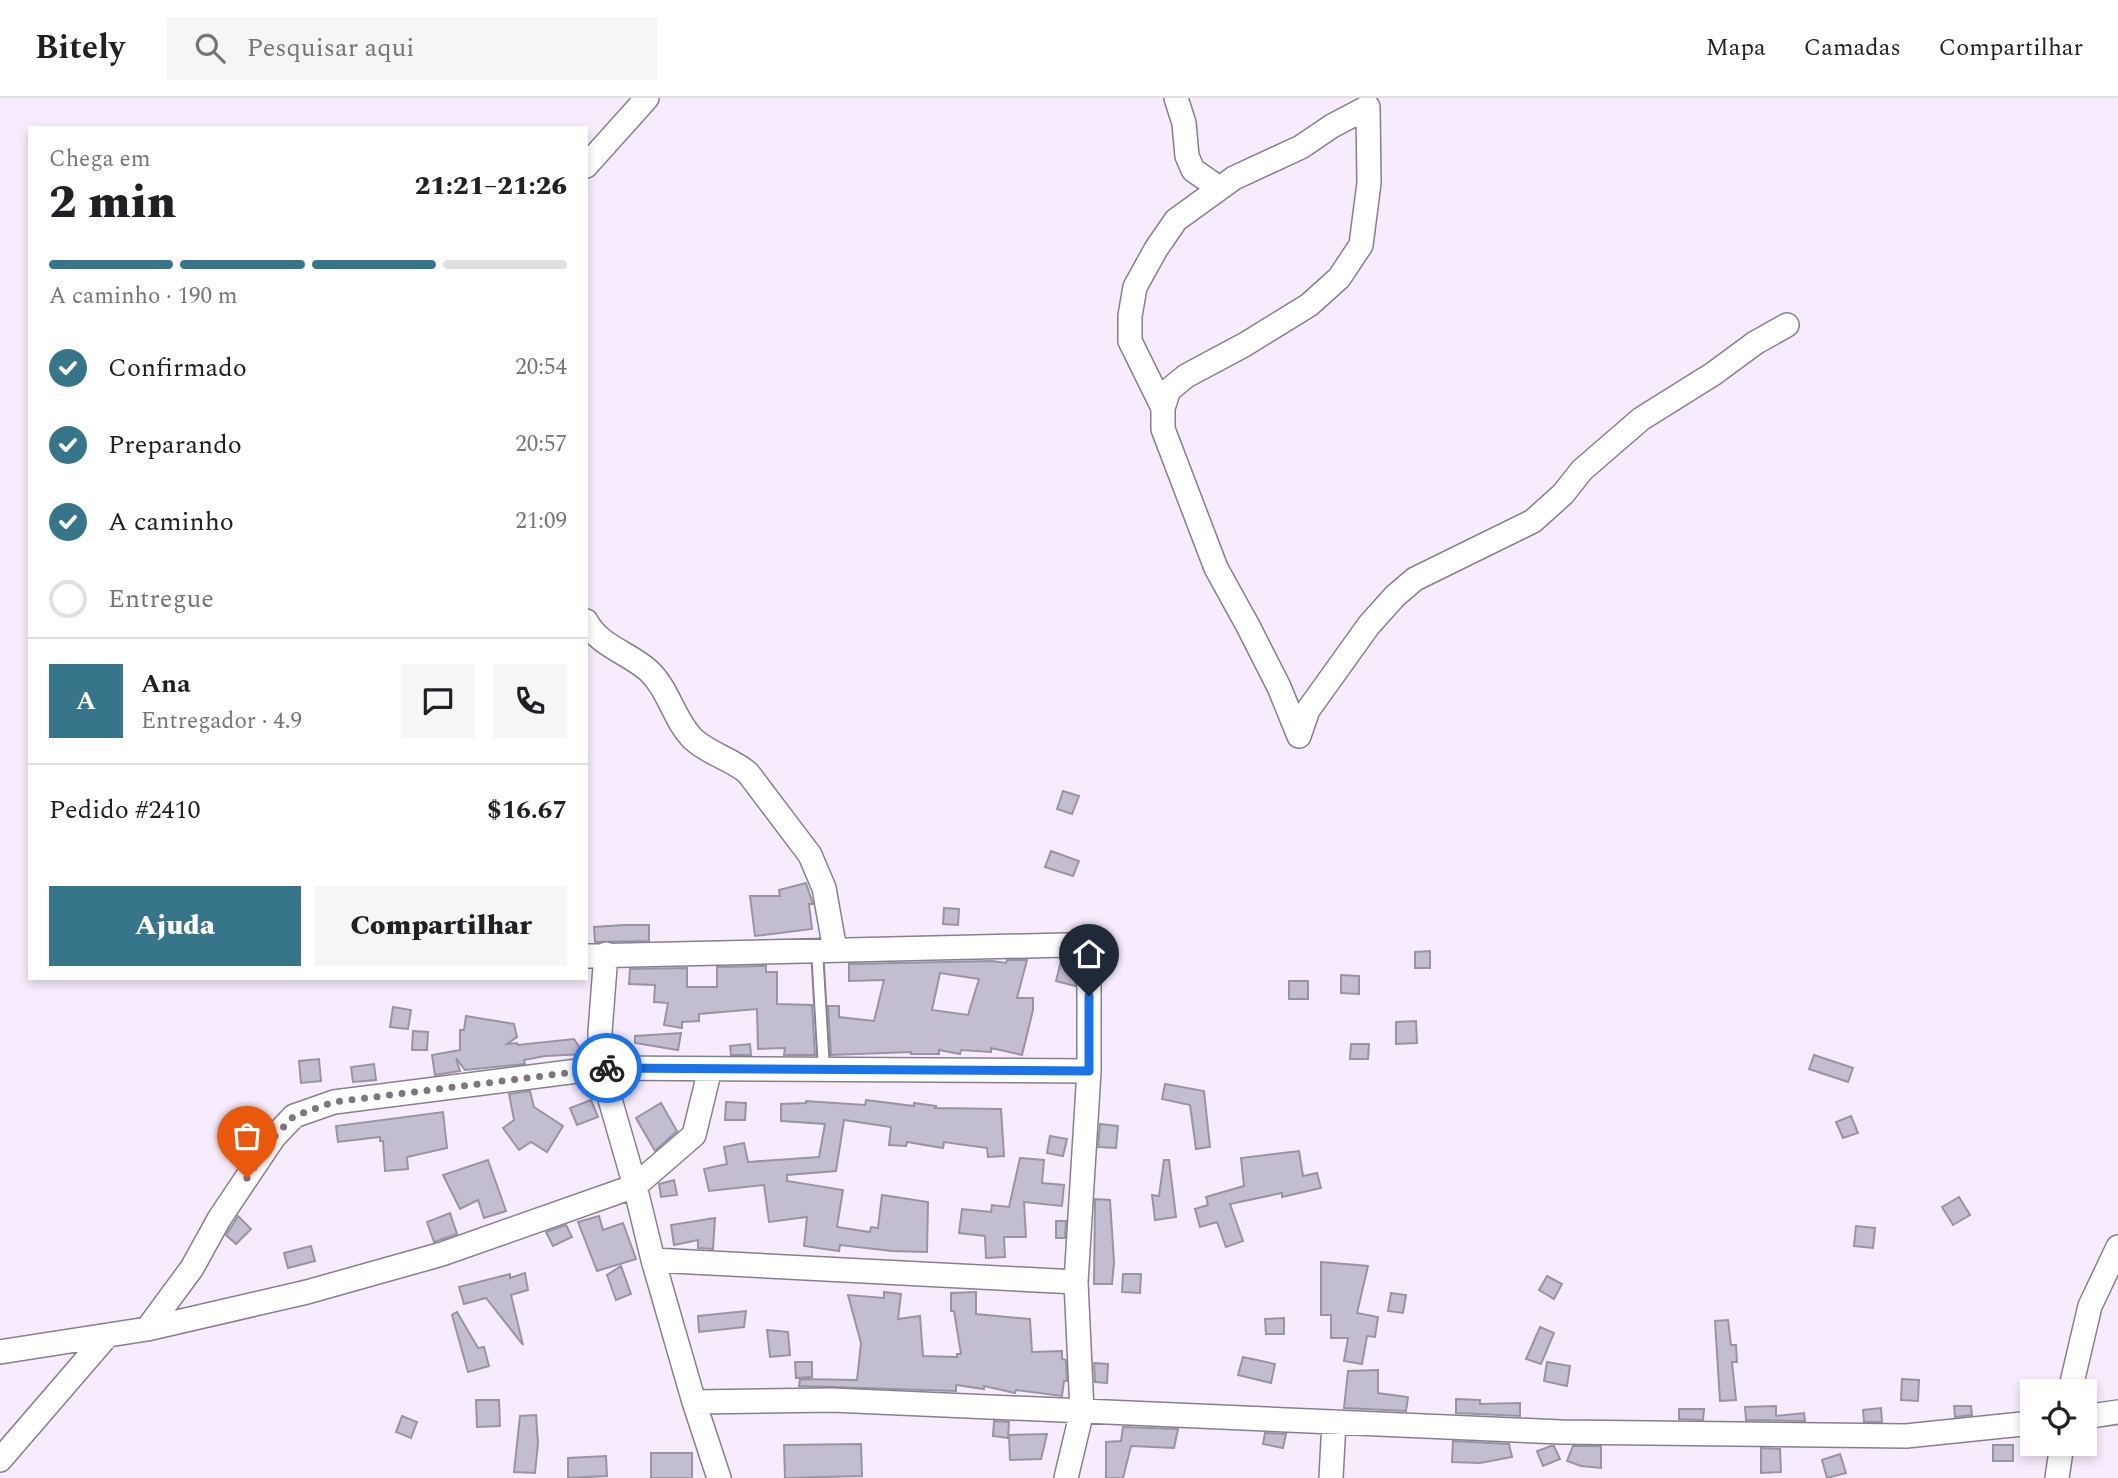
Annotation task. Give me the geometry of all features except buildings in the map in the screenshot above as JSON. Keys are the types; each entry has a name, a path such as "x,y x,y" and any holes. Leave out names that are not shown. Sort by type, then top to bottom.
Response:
{"street":[{"path":"588,164 647,98"},
{"path":"1176,98 1184,123 1187,156 1193,170 1219,188"},
{"path":"1163,408 1130,341 1130,316 1135,287 1156,249 1177,220 1219,188 1234,178 1301,147 1332,126 1368,107 1370,183 1362,245 1339,278 1309,305 1244,345 1186,376 1168,390 1163,408 1163,429 1216,568 1279,687 1299,736 1308,710 1369,625 1395,596 1415,579 1533,521 1563,494 1582,470 1641,419 1713,374 1755,343 1787,325"},
{"path":"588,625 592,633 648,670 665,689 693,738 736,763 756,783 810,855 824,888 826,950"},
{"path":"719,1478 653,1260 601,1068 596,955 1066,945 1083,953 1089,971 1089,1071 1076,1282 1082,1411 1066,1478"},
{"path":"147,1329 192,1268 219,1219 274,1137 294,1116 334,1102 601,1068 1089,1071"},
{"path":"0,1352 106,1338 307,1292 442,1254 635,1186 694,1135 710,1069"},
{"path":"2073,1379 2090,1306 2118,1247"},
{"path":"653,1260 1076,1282"},
{"path":"0,1460 106,1338"},
{"path":"694,1402 832,1400 1561,1432 1906,1436 2020,1424"},
{"path":"2097,1415 2118,1412"},
{"path":"1331,1478 1334,1422"},
{"path":"2057,1478 2060,1456"}],"lane":[{"path":"824,1069 826,950"}],"way so far":[{"path":"247,1178 274,1137 294,1116 334,1102 607,1068"}],"route":[{"path":"607,1068 1089,1071 1089,996"}]}
